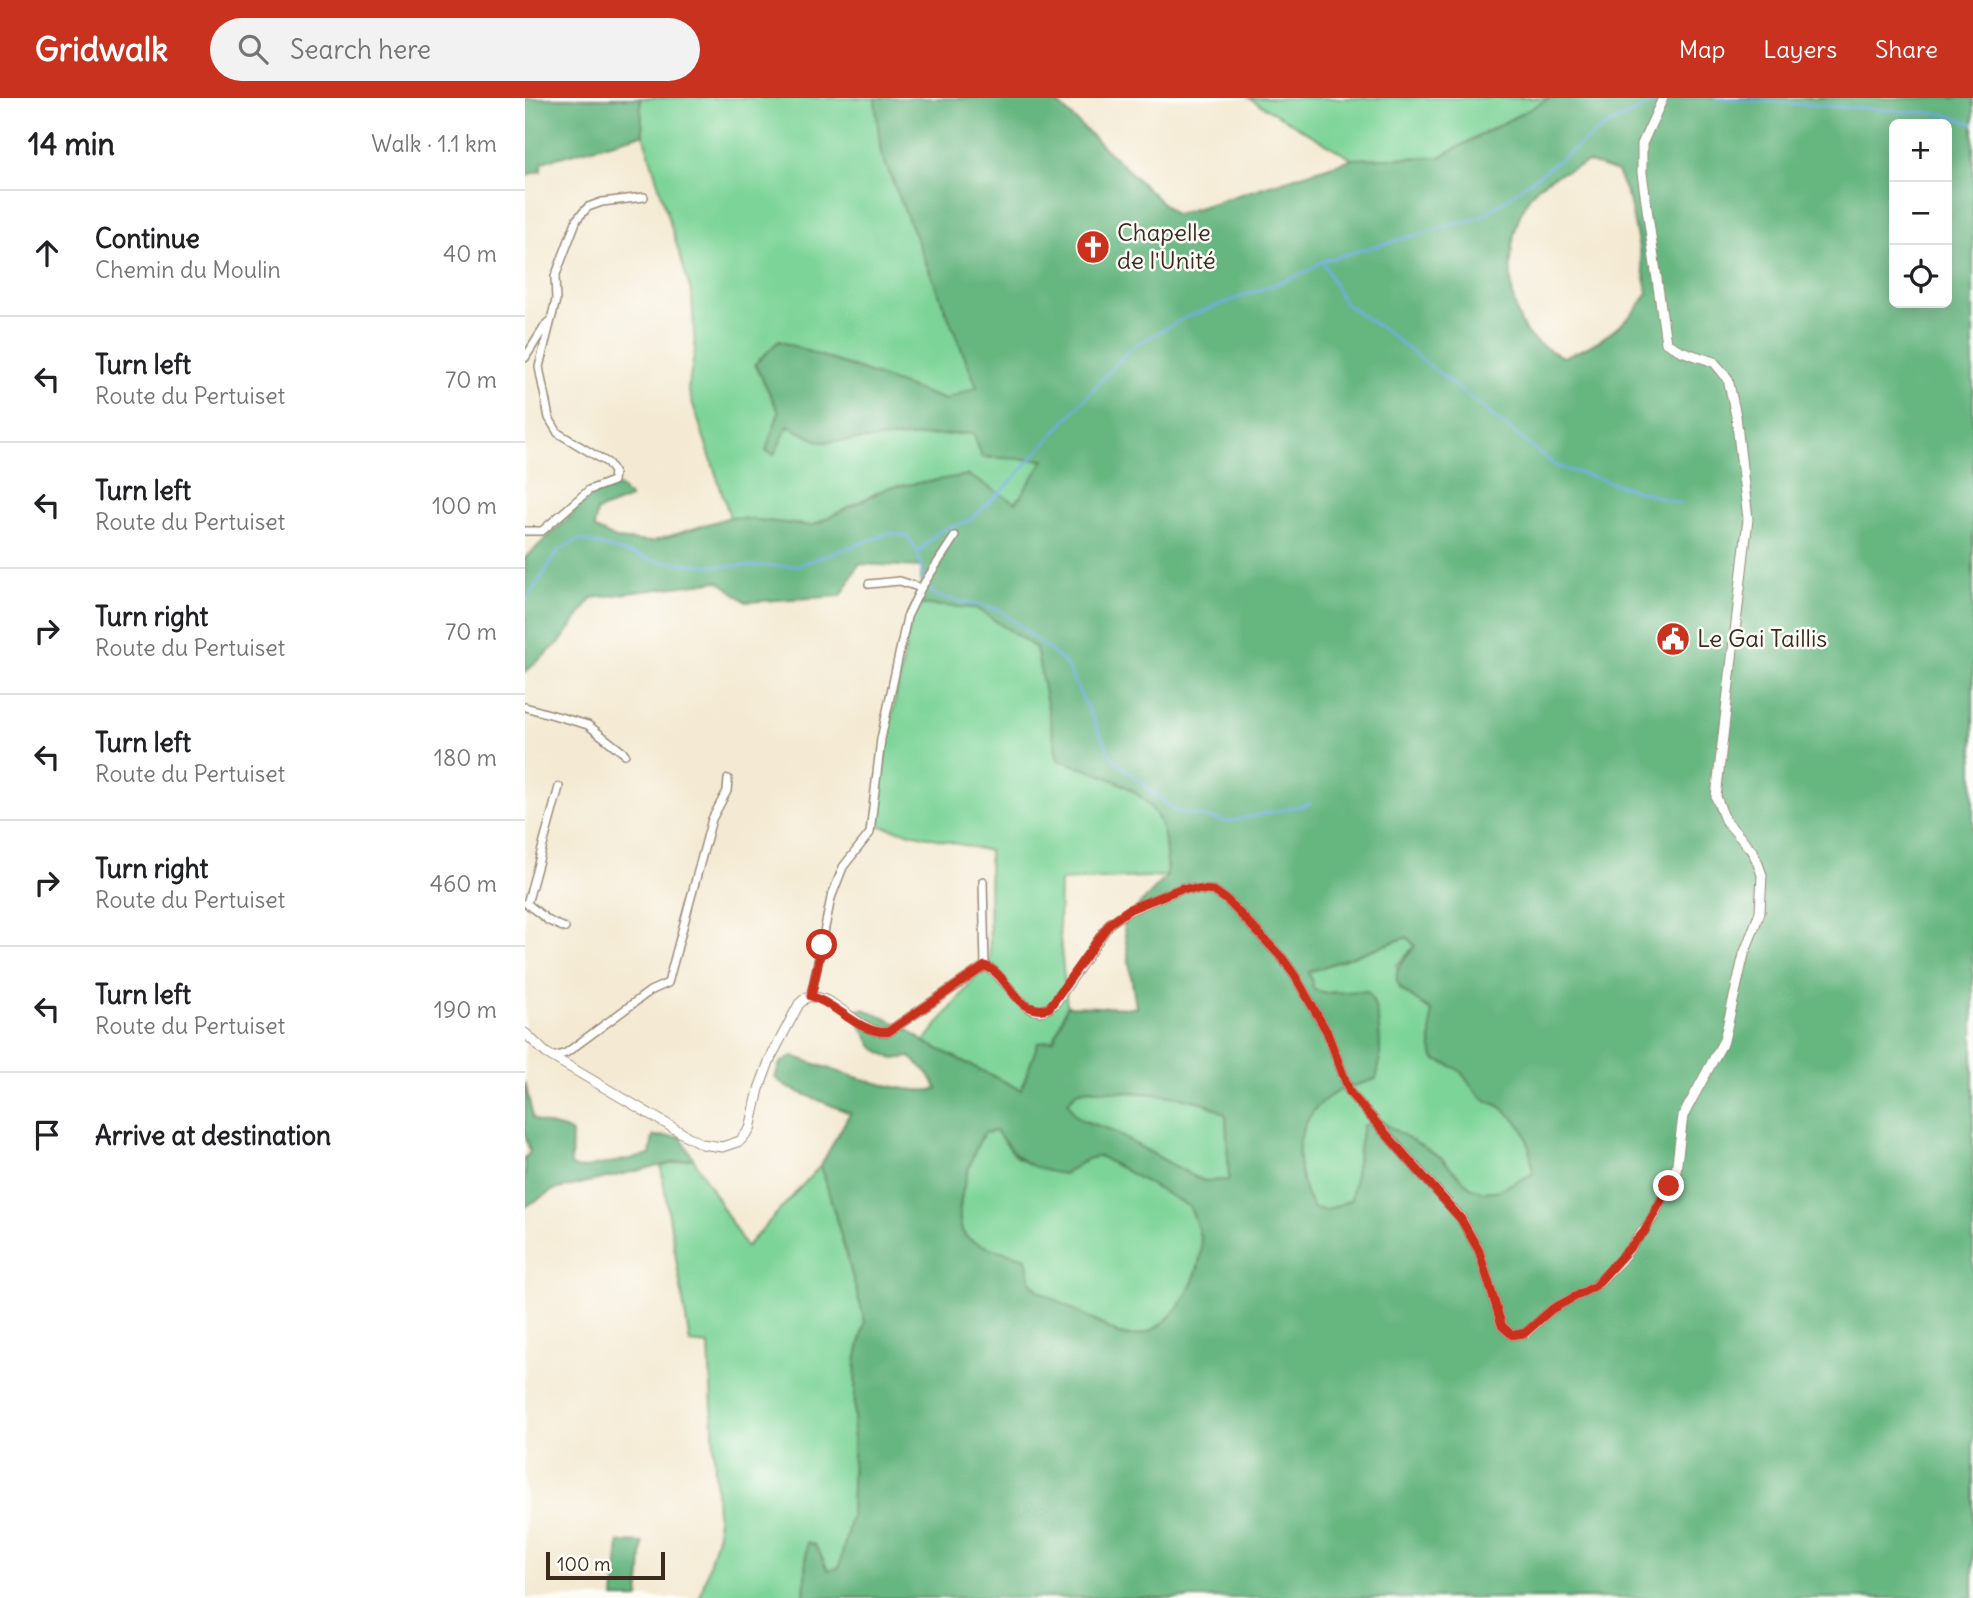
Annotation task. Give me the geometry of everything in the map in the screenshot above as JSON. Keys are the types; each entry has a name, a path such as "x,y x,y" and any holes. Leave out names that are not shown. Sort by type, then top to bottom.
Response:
{"street":[{"path":"985,966 994,971 1033,1010 1049,1008 1110,923 1130,909 1172,890 1202,888 1214,891 1236,908 1283,959 1327,1032 1350,1093 1461,1219 1479,1251 1502,1326 1512,1335 1525,1333 1552,1309 1595,1286 1644,1232 1675,1171 1683,1116 1724,1041 1744,954 1760,912 1762,890 1762,875 1753,852 1725,820 1716,797 1748,519 1732,388 1714,362 1681,351 1666,342 1642,173 1642,144 1663,98"},
{"path":"525,531 542,531 589,490 613,481 614,472 608,463 558,433 549,418 539,367 556,300 555,277 577,219 588,207 602,202 644,197"},
{"path":"525,358 551,317"},
{"path":"525,1032 553,1057 702,1144 715,1148 740,1141 750,1129 770,1059 807,997 831,898 843,867 870,833 881,739 907,617 923,585 955,536"},
{"path":"869,583 900,581 923,585"},
{"path":"525,707 588,725 625,754"},
{"path":"553,1057 566,1053 650,991 668,983 712,819 727,791 728,779"},
{"path":"559,787 526,903 549,921 565,928"},
{"path":"983,881 985,966"},
{"path":"807,997 825,1001 867,1027 888,1032 985,966"}],"green space":[{"path":"525,98 640,98 643,134 542,162 541,171 525,175"},
{"path":"640,98 875,98 881,153 978,387 945,400 779,341 755,364 779,412 766,451 774,455 787,426 822,442 973,433 982,457 1045,459 1016,504 887,488 812,526 730,517 688,389 695,350 692,295 643,134"},
{"path":"875,98 1052,98 1175,215 1352,159 1440,157 1550,98 1973,98 1973,1598 804,1598 807,1542 815,1545 828,1570 839,1568 851,1517 856,1362 865,1321 821,1165 850,1113 787,1087 775,1078 780,1063 793,1056 886,1085 906,1089 938,1089 927,1072 910,1057 893,1059 873,1047 855,1015 858,1010 864,1009 905,1027 924,1042 1021,1090 1038,1043 1054,1040 1067,1006 1136,1008 1123,922 1167,876 1164,833 1155,813 1133,791 1104,776 1058,760 1036,648 976,608 914,604 921,588 921,567 859,564 841,596 746,602 719,581 592,598 561,641 525,672 525,558 595,493 619,486 630,498 597,511 594,528 616,539 651,542 730,517 812,526 887,488 968,475 1016,503 1044,460 982,457 973,433 821,442 788,426 774,455 766,451 779,412 755,364 779,341 945,400 977,387 881,153","holes":["1588,162 1617,172 1629,199 1648,293 1622,324 1588,347 1563,357 1536,342 1524,329 1513,295 1511,255 1514,235 1528,199 1544,182","1407,937 1415,946 1399,968 1398,983 1410,996 1431,1011 1431,1048 1435,1060 1459,1070 1480,1096 1500,1107 1519,1123 1527,1137 1533,1174 1496,1191 1483,1192 1470,1187 1441,1158 1382,1122 1363,1125 1351,1200 1326,1210 1313,1208 1306,1193 1299,1163 1302,1133 1317,1107 1330,1096 1376,1079 1380,1046 1378,1020 1367,991 1326,993 1314,990 1309,972","1088,1089 1161,1094 1213,1107 1226,1115 1229,1180 1204,1181 1108,1129 1084,1121 1074,1114 1068,1102 1076,1092","996,1131 1024,1162 1064,1174 1087,1159 1099,1156 1190,1207 1200,1235 1200,1259 1187,1293 1164,1322 1135,1336 1119,1334 1039,1291 1031,1282 1026,1258 969,1239 963,1231 960,1204 973,1155 984,1133"]},
{"path":"1249,98 1550,98 1440,157 1352,159"},
{"path":"914,604 976,608 1037,648 1058,759 1104,776 1133,791 1155,813 1164,833 1167,876 1060,881 1059,929 1067,1006 1054,1040 1038,1044 1021,1090 924,1042 990,959 989,851 876,825 887,741"},
{"path":"1407,937 1415,946 1397,965 1400,989 1431,1011 1431,1048 1459,1068 1481,1097 1502,1107 1522,1125 1529,1136 1533,1174 1496,1191 1483,1192 1470,1187 1441,1158 1363,1125 1351,1200 1326,1211 1313,1209 1306,1194 1299,1163 1302,1133 1308,1120 1317,1107 1330,1096 1376,1079 1367,991 1326,993 1314,989 1308,972"},
{"path":"525,1082 533,1118 572,1133 571,1166 580,1169 650,1155 653,1136 681,1137 693,1158 554,1190 525,1207 525,1158 530,1152 525,1134"},
{"path":"1088,1089 1180,1097 1213,1107 1226,1115 1229,1180 1204,1181 1108,1130 1084,1122 1074,1114 1068,1103 1076,1092"},
{"path":"996,1131 1017,1158 1064,1174 1087,1159 1099,1156 1190,1207 1200,1235 1200,1259 1187,1293 1164,1322 1135,1336 1119,1334 1039,1291 1031,1282 1026,1258 969,1239 963,1231 960,1219 963,1188 973,1155 984,1133"},
{"path":"693,1158 746,1247 821,1165 865,1321 856,1362 851,1517 839,1568 828,1570 815,1545 807,1542 804,1598 700,1598 718,1533 709,1345 690,1343 661,1167"},
{"path":"619,1542 643,1543 639,1598 614,1598"}],"waterway":[{"path":"1715,98 1944,114 1973,124"},
{"path":"525,602 559,550 579,539 652,560 714,566 796,566 890,533 908,537 918,552 939,531 969,521 1009,484 1130,348 1184,318 1305,273 1322,261 1482,217 1604,127 1658,101"},
{"path":"1323,262 1344,303 1387,332 1556,466 1681,504"},
{"path":"918,553 924,584 936,596 1000,610 1065,663 1111,756 1173,810 1227,822 1310,804"}],"place":[{"name":"Chapelle de l'Unité","path":"1093,247"},
{"name":"Le Gai Taillis","path":"1673,639"}],"route":[{"path":"822,945 811,996 825,1001 875,1031 888,1032 978,968 985,966 989,966 1013,994 1033,1010 1049,1008 1056,1002 1110,923 1130,909 1172,890 1202,888 1214,891 1236,908 1283,959 1314,1006 1350,1093 1461,1219 1479,1251 1502,1326 1512,1335 1525,1333 1552,1309 1595,1286 1644,1232 1669,1186"}]}
